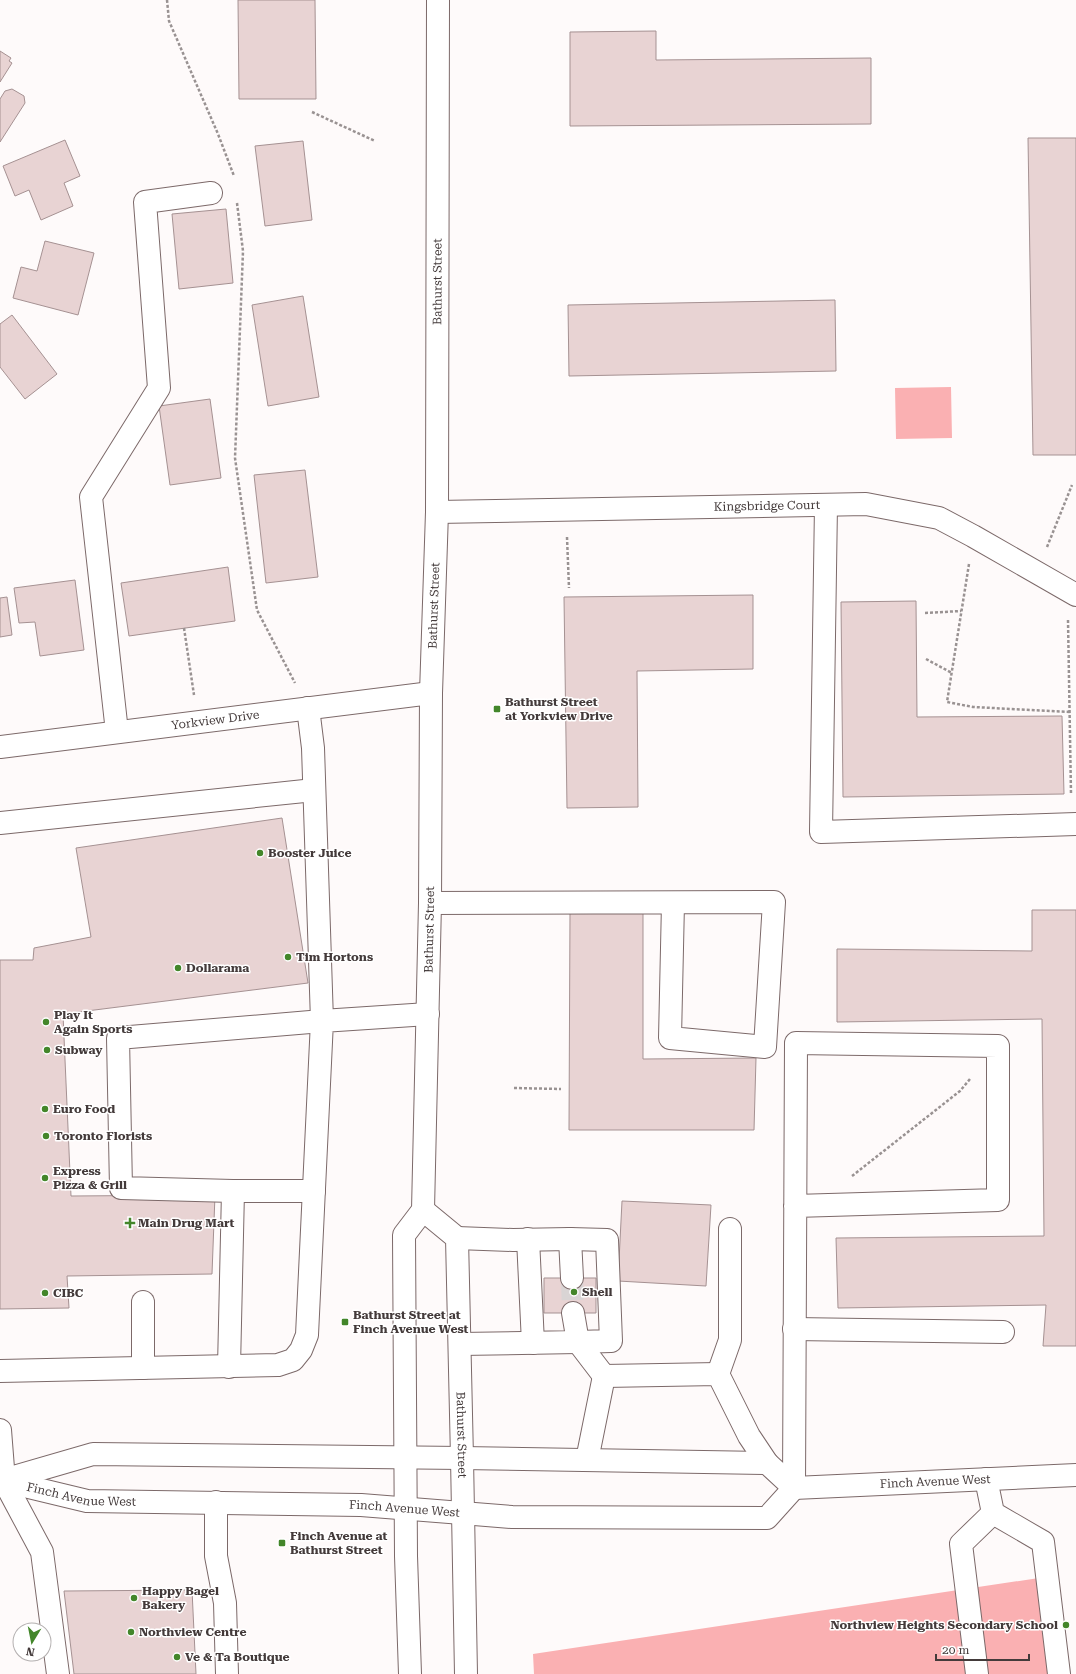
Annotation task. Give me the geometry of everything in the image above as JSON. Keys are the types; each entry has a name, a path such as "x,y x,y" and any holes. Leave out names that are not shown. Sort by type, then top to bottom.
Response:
{"main road":[{"name":"Bathurst Street","path":"424,1210 430,903 431,692 437,512 438,0"},
{"path":"117,732 91,497 160,388 145,202 211,193"},
{"name":"Kingsbridge Court","path":"437,512 866,504 939,518 1072,592"},
{"path":"826,505 821,832 1076,824"},
{"name":"Yorkview Drive","path":"0,748 198,721 431,692"},
{"path":"0,1371 278,1365 294,1360 301,1350 307,1335 322,1021 313,748 308,708"},
{"path":"0,823 314,790"},
{"path":"430,903 774,902 765,1047 670,1038 673,903"},
{"path":"314,1191 233,1191 120,1188 118,1038 322,1021 428,1014"},
{"path":"794,1488 794,1329 805,1206 796,1043 998,1046 998,1200 805,1206"},
{"path":"229,1367 233,1191"},
{"path":"410,1674 406,1556 404,1235 424,1210 457,1238 607,1240 611,1341 460,1344"},
{"path":"730,1229 730,1340 718,1374 748,1436 767,1463 794,1488"},
{"name":"Bathurst Street","path":"457,1238 466,1674"},
{"path":"528,1239 533,1343"},
{"path":"570,1239 572,1278"},
{"path":"143,1302 143,1368"},
{"path":"573,1313 578,1342 604,1376 587,1460"},
{"path":"794,1329 1003,1332"},
{"path":"604,1376 718,1374"},
{"path":"0,1430 2,1481 42,1552 58,1674"},
{"name":"Finch Avenue West","path":"2,1481 93,1454 767,1463"},
{"name":"Finch Avenue West","path":"2,1481 87,1501 361,1505 512,1517 767,1518 794,1488 1076,1475"},
{"path":"986,1479 993,1513 1043,1542 1059,1674"},
{"path":"216,1502 216,1556 225,1602 227,1674"},
{"path":"977,1674 961,1544 993,1513"}],"path":[{"path":"167,0 169,21 218,134 234,179"},
{"path":"312,112 376,141"},
{"path":"237,200 243,252 235,458 258,610 308,708"},
{"path":"1038,572 1072,486"},
{"path":"565,510 569,588"},
{"path":"973,536 947,702 973,707 1070,712"},
{"path":"1071,794 1070,712 1072,592"},
{"path":"925,614 961,612"},
{"path":"184,628 198,721"},
{"path":"926,659 952,673"},
{"path":"805,1206 960,1091 998,1046"},
{"path":"514,1088 561,1089"}],"shaded area":[{"path":"951,387 952,438 896,439 895,388"},
{"path":"1052,1576 1059,1674 534,1674 533,1654"}],"building":[{"path":"238,0 315,0 316,99 239,99"},
{"path":"656,31 656,60 871,58 871,124 570,126 570,32"},
{"path":"0,51 11,58 9,61 12,63 0,82"},
{"path":"12,89 24,96 25,103 0,142 0,99 5,91"},
{"path":"1028,138 1076,138 1076,455 1033,455"},
{"path":"65,140 80,176 64,183 73,206 41,220 29,190 15,196 3,166"},
{"path":"303,141 312,220 265,226 255,146"},
{"path":"226,209 233,283 179,289 172,214"},
{"path":"45,241 94,253 78,315 13,298 21,267 37,271"},
{"path":"303,296 319,397 268,406 252,305"},
{"path":"835,300 836,371 569,376 568,305"},
{"path":"12,315 57,374 25,399 0,367 0,324"},
{"path":"210,399 221,478 170,485 159,406"},
{"path":"305,470 318,577 266,583 254,475"},
{"path":"228,567 235,621 129,636 121,583"},
{"path":"75,580 84,650 40,656 35,622 19,623 14,588"},
{"path":"753,595 753,669 637,671 638,807 567,808 564,597"},
{"path":"7,597 12,635 0,637 0,598"},
{"path":"916,601 917,717 1062,716 1064,794 843,797 841,602"},
{"path":"282,818 308,983 63,1014 71,1196 215,1195 212,1274 67,1276 69,1308 0,1309 0,960 33,960 34,948 91,937 76,848"},
{"path":"1032,910 1076,910 1076,1346 1043,1346 1046,1305 838,1308 836,1238 1044,1236 1042,1019 837,1022 837,949 1032,951"},
{"path":"570,911 643,912 643,1059 756,1058 754,1130 569,1130"},
{"path":"622,1201 711,1205 706,1286 618,1281"},
{"path":"544,1278 596,1278 596,1313 544,1313"},
{"name":"Northview Centre","path":"192,1590 196,1674 74,1674 64,1591"}],"tunnel":[{"path":"572,1278 573,1313"}],"place":[{"name":"Bathurst Street at Yorkview Drive","path":"497,709"},
{"name":"Booster Juice","path":"260,853"},
{"name":"Tim Hortons","path":"288,957"},
{"name":"Dollarama","path":"178,968"},
{"name":"Play It Again Sports","path":"46,1022"},
{"name":"Subway","path":"47,1050"},
{"name":"Euro Food","path":"45,1109"},
{"name":"Toronto Florists","path":"46,1136"},
{"name":"Express Pizza & Grill","path":"45,1178"},
{"name":"Main Drug Mart","path":"130,1223"},
{"name":"Shell","path":"574,1292"},
{"name":"CIBC","path":"45,1293"},
{"name":"Bathurst Street at Finch Avenue West","path":"345,1322"},
{"name":"Finch Avenue at Bathurst Street","path":"282,1543"},
{"name":"Happy Bagel Bakery","path":"134,1598"},
{"name":"Northview Heights Secondary School","path":"1066,1625"},
{"name":"Northview Centre","path":"131,1632"},
{"name":"Ve & Ta Boutique","path":"177,1657"}]}
